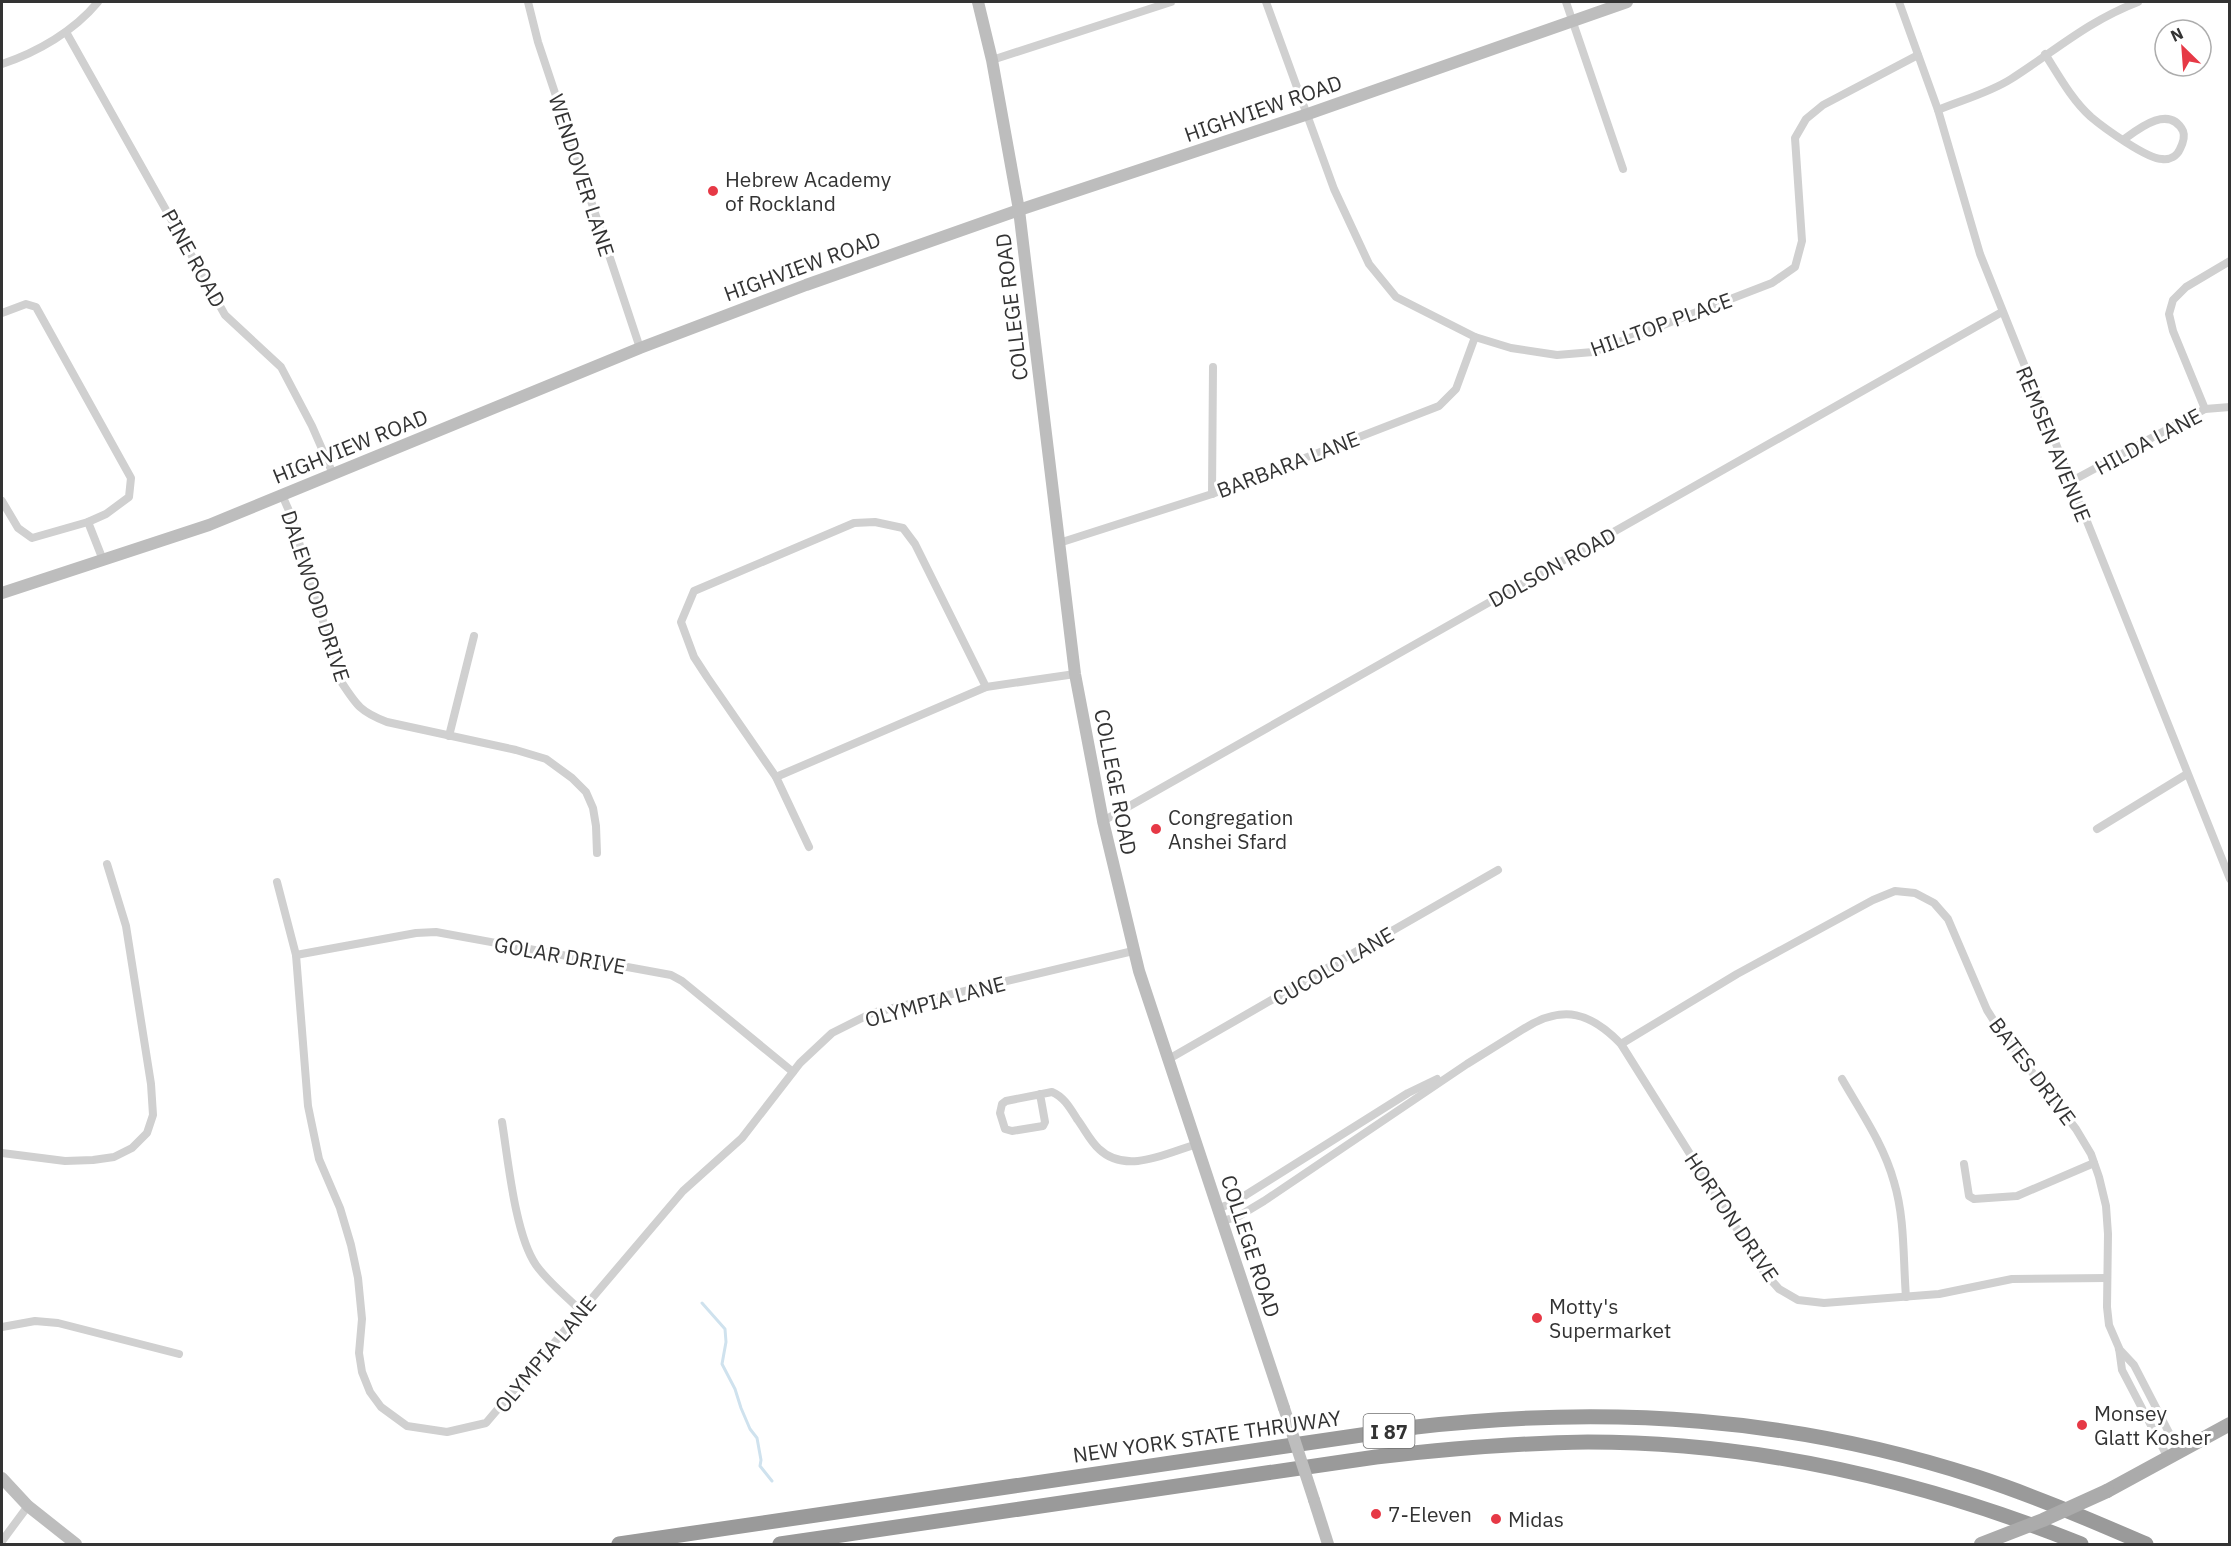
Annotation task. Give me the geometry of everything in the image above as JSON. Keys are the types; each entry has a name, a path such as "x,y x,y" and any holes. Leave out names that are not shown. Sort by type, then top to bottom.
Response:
{"highway":[{"name":"NEW YORK STATE THRUWAY","path":"619,1545 1416,1426 1503,1418 1590,1415 1720,1422 1808,1435 1892,1453 2018,1491 2146,1545"},
{"name":"I 87","path":"780,1545 1386,1456 1504,1445 1590,1442 1717,1449 1845,1470 1886,1479 1969,1503 2081,1545"}],"main road":[{"path":"1980,1544 2043,1520 2107,1491 2229,1424"}],"street":[{"path":"2,63 66,32 87,15 98,2"},
{"name":"WENDOVER LANE","path":"528,2 538,42 640,348"},
{"name":"COLLEGE ROAD","path":"978,2 992,60 1019,210 1075,674 1102,821 1133,951 1167,1060 1219,1208 1328,1545"},
{"path":"992,60 1171,2"},
{"name":"HILLTOP PLACE","path":"1266,2 1335,189 1369,264 1396,297 1442,322 1475,336 1511,348 1557,355 1593,352 1772,283 1795,267 1802,241 1795,138 1806,119 1823,105 1917,55"},
{"path":"1566,2 1623,169"},
{"name":"HIGHVIEW ROAD","path":"2,593 209,525 640,348 787,292 1019,210 1308,114 1627,2"},
{"name":"REMSEN AVENUE","path":"1899,2 1938,110 1980,254 2229,879"},
{"path":"1938,110 2009,80 2076,33 2113,12 2138,2"},
{"name":"PINE ROAD","path":"66,32 225,315 280,367 312,426 333,474"},
{"path":"2046,54 2076,102 2123,140 2159,159 2170,159 2180,151 2184,139 2182,130 2172,121 2160,119 2148,122 2123,140"},
{"path":"2205,409 2173,331 2169,314 2173,300 2186,287 2229,261"},
{"path":"2,313 26,304 36,307 132,478 129,497 106,514 88,522 32,538 18,528 2,501"},
{"name":"DOLSON ROAD","path":"1102,821 2002,312"},
{"name":"BARBARA LANE","path":"1059,543 1212,494 1439,406 1456,389 1475,336"},
{"path":"1212,494 1213,367"},
{"name":"HILDA LANE","path":"2070,482 2205,409 2229,407"},
{"name":"DALEWOOD DRIVE","path":"282,495 290,513 342,683 353,700 367,714 387,722 516,750 546,759 572,778 586,792 593,808 597,854"},
{"path":"88,522 103,560"},
{"path":"809,847 776,777 694,657 681,622 694,591 854,523 875,522 903,528 915,544 986,687"},
{"path":"449,736 474,636"},
{"path":"776,777 986,687 1075,674"},
{"path":"2097,829 2187,774"},
{"path":"2,1153 66,1161 93,1160 114,1157 132,1148 147,1133 153,1115 152,1084 126,926 107,864"},
{"name":"CUCOLO LANE","path":"1167,1060 1498,870"},
{"name":"OLYMPIA LANE","path":"278,882 296,955 308,1106 319,1160 340,1208 358,1278 362,1319 359,1353 362,1372 370,1392 381,1407 407,1426 447,1432 486,1423 683,1191 742,1138 800,1062 832,1034 872,1013 1133,951"},
{"name":"BATES DRIVE","path":"1621,1044 1737,974 1874,900 1895,891 1915,894 1934,903 1948,919 1987,1010 2001,1032 2076,1129 2094,1163 2106,1206 2109,1324 2119,1348 2122,1370 2174,1455"},
{"name":"GOLAR DRIVE","path":"296,955 416,933 436,932 671,975 682,981 793,1072"},
{"name":"HORTON DRIVE","path":"1223,1221 1239,1216 1264,1201 1467,1064 1535,1022 1561,1014 1587,1017 1605,1028 1621,1044 1764,1272 1779,1289 1798,1300 1824,1303 1939,1294 2012,1279 2107,1278"},
{"name":"HORTON DRIVE","path":"1219,1208 1233,1203 1408,1093 1467,1064"},
{"path":"1842,1079 1868,1122 1884,1154 1894,1182 1900,1214 1906,1297"},
{"path":"1040,1094 1045,1122 1043,1126 1012,1131 1005,1129 1000,1113 1002,1104 1040,1094 1052,1092 1061,1097 1097,1147 1116,1158 1131,1161 1147,1160 1197,1144"},
{"path":"502,1122 515,1203 528,1248 535,1264 581,1311"},
{"path":"1964,1164 1969,1196 1974,1199 2017,1196 2094,1163"},
{"path":"2,1326 35,1322 58,1323 179,1354"},
{"name":"BATES DRIVE","path":"2119,1348 2134,1365 2174,1455"},
{"path":"2,1478 28,1506 76,1545"},
{"path":"2,1541 28,1506"}],"waterway":[{"path":"702,1303 725,1329 726,1342 722,1364 735,1389 750,1429 757,1438 760,1466 772,1481"}],"place":[{"name":"Hebrew Academy of Rockland","path":"713,191"},
{"name":"Congregation Anshei Sfard","path":"1156,829"},
{"name":"Motty's Supermarket","path":"1537,1318"},
{"name":"Monsey Glatt Kosher","path":"2082,1425"},
{"name":"7-Eleven","path":"1376,1514"},
{"name":"Midas","path":"1496,1519"}]}
